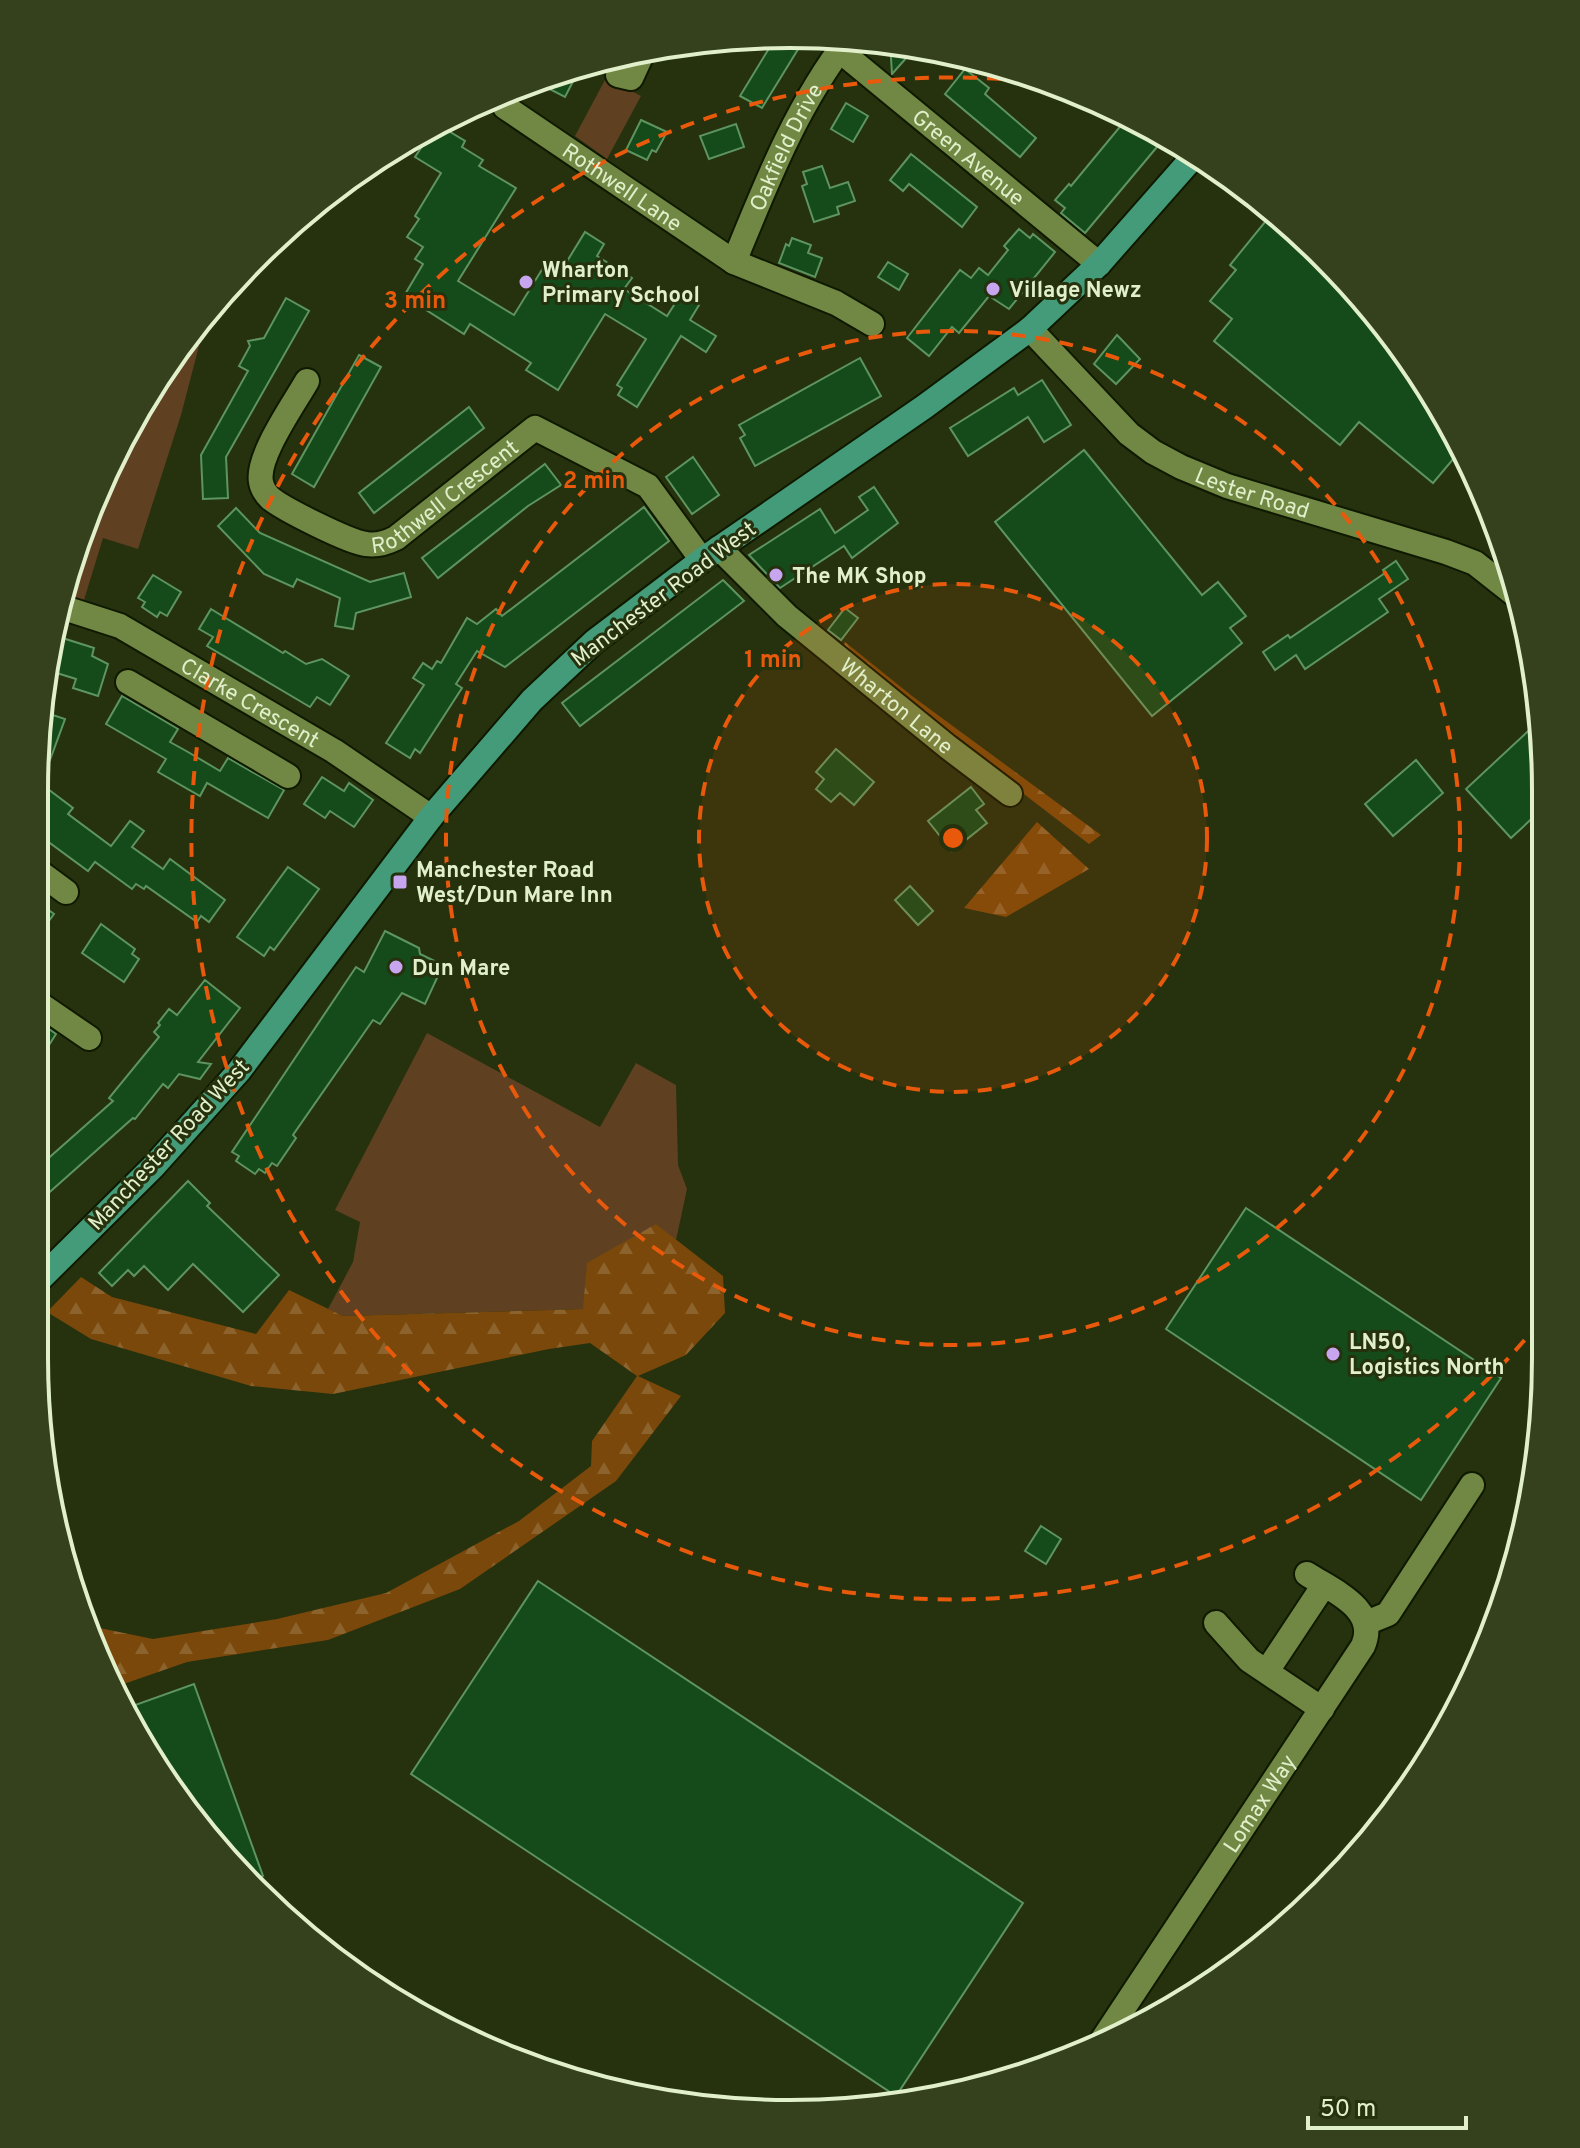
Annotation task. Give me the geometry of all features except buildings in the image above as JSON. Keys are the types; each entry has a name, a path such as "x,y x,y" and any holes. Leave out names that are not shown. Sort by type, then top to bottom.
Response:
{"main road":[{"name":"Manchester Road West","path":"48,1271 153,1167 239,1071 431,817 510,723 552,680 595,641 711,554 924,407 1030,329 1099,264 1187,164"}],"street":[{"name":"Oakfield Drive","path":"734,262 785,140 802,107 840,50"},
{"name":"Green Avenue","path":"852,51 1099,264"},
{"path":"618,75 631,78 638,64"},
{"name":"Rothwell Lane","path":"505,107 734,262 836,303 872,324"},
{"name":"Lester Road","path":"1030,329 1129,434 1153,452 1227,486 1475,563 1503,585"},
{"name":"Rothwell Crescent","path":"307,381 267,453 261,470 261,482 264,491 281,506 357,542 377,545 396,538 535,428 648,486 711,554"},
{"name":"Wharton Lane","path":"711,554 1010,794"},
{"name":"Clarke Crescent","path":"70,610 120,626 334,751 431,817"},
{"path":"128,682 288,776"},
{"path":"209,729 231,691"},
{"path":"48,879 66,892"},
{"path":"48,1010 89,1038"},
{"path":"1267,1671 1316,1580 1359,1609 1366,1623 1388,1614 1472,1485"},
{"path":"1216,1623 1244,1656 1322,1709"},
{"name":"Lomax Way","path":"1112,2026 1363,1646 1367,1635 1366,1623"}],"shaded area":[{"path":"606,78 641,96 607,159 575,136"},
{"path":"201,338 181,415 138,549 103,538 84,600 73,597 104,506 147,419"},
{"path":"427,1033 600,1127 636,1063 676,1085 678,1165 687,1189 676,1240 656,1224 583,1309 343,1316 328,1309 353,1262 360,1222 335,1210"}],"green space":[{"path":"845,642 912,696 1101,835 1089,844 929,721 842,647"},
{"path":"1037,822 1089,869 1006,917 964,908"},
{"path":"656,1224 723,1276 725,1313 686,1355 638,1376 681,1396 616,1481 460,1589 328,1640 187,1662 124,1684 99,1628 153,1639 277,1619 386,1593 519,1521 591,1466 592,1441 637,1376 590,1343 333,1394 251,1386 91,1339 48,1313 81,1277 112,1297 256,1334 289,1290 343,1316 583,1309 587,1263"}],"place":[{"name":"Wharton Primary School","path":"526,282"},
{"name":"Village Newz","path":"993,289"},
{"name":"The MK Shop","path":"776,575"},
{"name":"Manchester Road West/Dun Mare Inn","path":"400,882"},
{"name":"Dun Mare","path":"396,967"},
{"name":"LN50, Logistics North","path":"1333,1354"}]}
